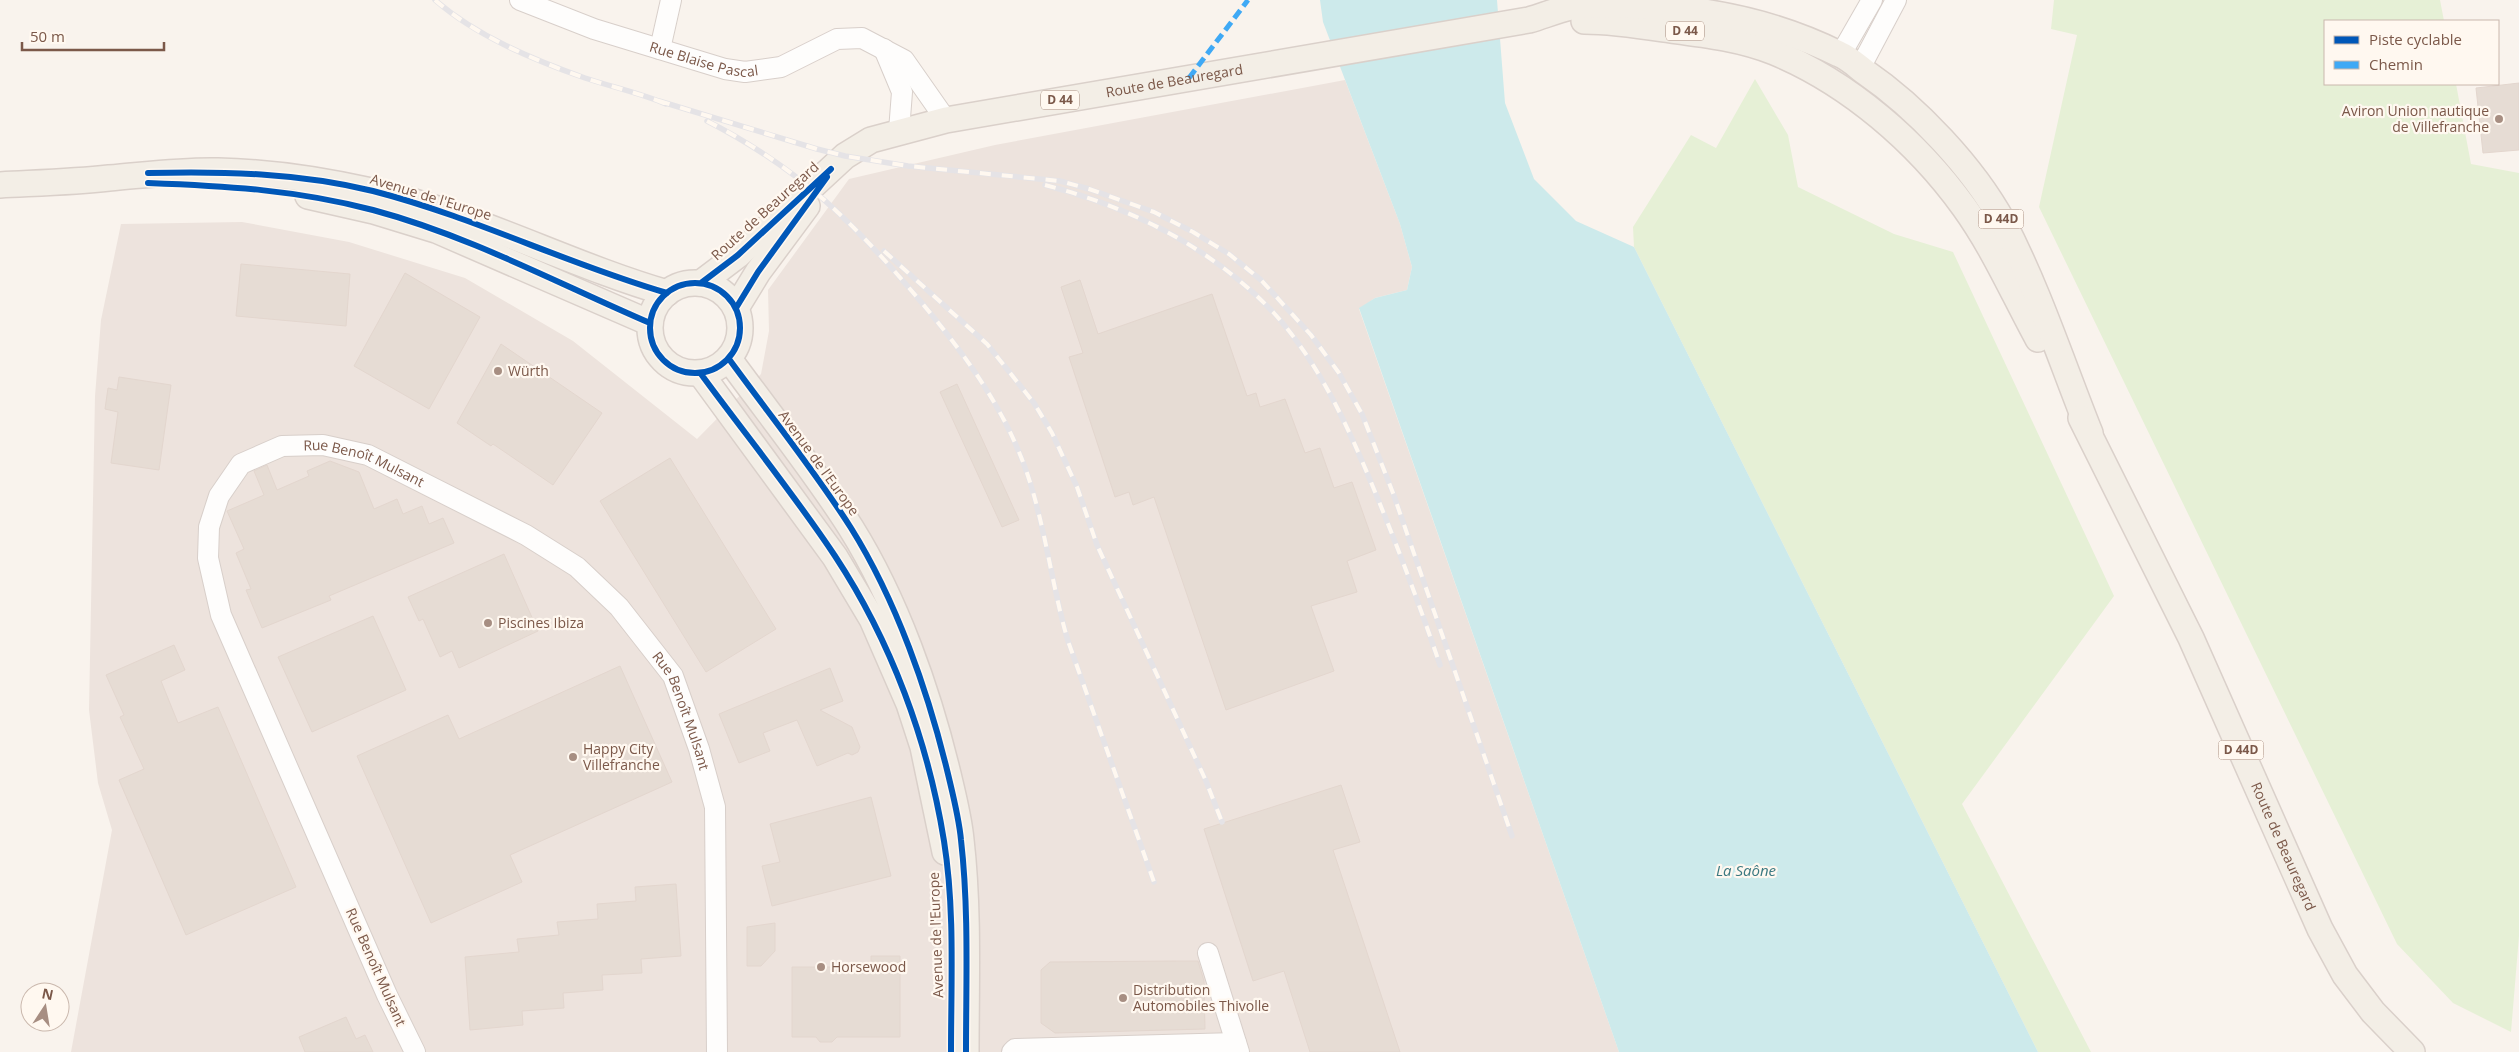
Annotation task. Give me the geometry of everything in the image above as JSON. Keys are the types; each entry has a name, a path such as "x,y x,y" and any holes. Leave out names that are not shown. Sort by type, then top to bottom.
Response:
{"main road":[{"name":"Route de Beauregard","path":"701,283 738,255 845,156 871,140 946,120 1529,20 1571,7 1621,5 1682,8 1728,15 1787,32 1850,61"},
{"name":"Route de Beauregard","path":"1529,20 1605,21 1723,36 1773,52 1832,83"},
{"path":"1832,83 1850,61"},
{"name":"D 44D","path":"1850,61 1914,110 1973,177 2002,221 2033,288 2090,433"},
{"name":"D 44D","path":"1832,83 1873,112 1899,134 1925,159 1963,206 1975,223 2090,433"},
{"name":"Route de Beauregard","path":"736,308 758,272 818,192 831,169"},
{"name":"Avenue de l'Europe","path":"142,178 219,171 306,179 372,191 500,231 626,281 667,293"},
{"path":"0,185 109,178 142,178 235,186 306,196 374,210 436,230 650,323"},
{"path":"701,283 722,291 736,308 740,321 740,335 737,348 729,359 712,371 701,374 687,373 674,369 663,361 655,350 650,337 650,323 653,312 667,293 677,286 701,283"},
{"name":"Avenue de l'Europe","path":"729,359 851,529 876,574 901,630 924,690 938,736 961,839 966,912 966,1052"},
{"name":"Avenue de l'Europe","path":"701,374 835,556 872,619 909,704 923,747 944,840 950,904 951,1052"},
{"name":"Route de Beauregard","path":"2090,433 2191,638 2320,929 2345,975 2372,1012 2412,1052"}],"street":[{"name":"Rue Blaise Pascal","path":"520,0 594,29 725,69 745,72 780,67 829,42 844,37 870,40 904,60 946,120"},
{"path":"660,50 671,0"},
{"path":"1850,61 1872,0"},
{"path":"1850,61 1896,0"},
{"path":"884,49 902,92 899,131"},
{"name":"Rue Benoît Mulsant","path":"415,1052 387,995 221,615 208,558 209,527 219,496 242,464 282,446 323,445 368,454 526,535 577,567 619,607 673,676 699,749 715,807 717,1052"},
{"path":"1012,1052 1015,1049 1238,1047 1208,953"}],"shaded area":[{"path":"1345,80 1400,224 1412,267 1407,290 1375,298 1359,309 1619,1052 71,1052 112,830 98,783 89,710 95,396 101,320 121,224 242,222 349,242 465,278 573,341 697,439 761,374 769,331 768,290 849,179 995,145"}],"green space":[{"path":"2054,0 2440,0 2444,20 2324,20 2324,85 2456,85 2471,164 2519,173 2519,936 2511,1032 2453,1003 2397,944 2039,207 2077,35 2051,29"},
{"path":"1755,79 1788,135 1798,187 1894,234 1953,252 2114,596 1962,804 2091,1052 2038,1052 1634,247 1633,227 1691,135 1716,148"}],"water":[{"name":"La Saône","path":"1320,0 1497,0 1505,103 1534,179 1576,221 1634,247 2038,1052 1619,1052 1359,308 1375,298 1407,290 1412,267 1400,224 1323,22"}],"building":[{"name":"Aviron Union nautique de Villefranche","path":"2519,83 2519,150 2483,153 2476,88"},
{"path":"241,264 350,274 346,326 236,316"},
{"path":"405,273 480,317 429,409 354,366"},
{"path":"1080,280 1098,334 1212,294 1247,396 1256,393 1260,407 1285,399 1305,453 1320,448 1334,488 1352,482 1376,550 1347,561 1357,592 1311,606 1334,671 1226,710 1154,497 1133,505 1129,492 1115,497 1069,357 1083,353 1061,287"},
{"path":"501,344 602,413 553,485 493,444 491,446 457,423"},
{"path":"119,377 171,385 159,470 111,463 118,412 105,409 108,388 117,390"},
{"path":"957,384 1019,520 1002,527 940,392"},
{"path":"670,458 776,629 706,672 600,501"},
{"path":"330,461 359,472 374,509 397,499 403,514 422,506 429,524 443,518 454,543 329,596 331,600 262,628 246,590 251,589 236,553 244,549 227,511 264,495 254,471 267,465 277,490 309,476 307,471"},
{"path":"504,554 538,631 459,668 452,651 440,657 423,619 419,621 408,597"},
{"path":"373,616 406,690 312,732 278,657"},
{"path":"174,645 185,670 161,681 178,723 218,707 296,887 186,935 119,780 144,769 120,717 124,715 106,675"},
{"path":"620,666 672,782 510,855 522,882 431,923 357,756 448,715 459,739"},
{"path":"830,668 843,701 820,710 852,727 860,747 858,752 852,755 848,753 817,766 797,720 763,733 770,751 739,763 719,714"},
{"path":"1341,785 1360,842 1333,850 1400,1052 1310,1052 1284,971 1253,981 1204,829"},
{"path":"871,797 891,876 772,906 762,866 780,862 770,824"},
{"path":"676,884 681,956 641,959 642,973 602,975 603,990 563,993 564,1008 522,1011 523,1025 470,1030 465,957 519,952 517,939 559,935 557,922 598,919 597,904 636,901 635,887"},
{"path":"775,923 775,951 761,966 747,966 747,927"},
{"path":"871,956 900,956 900,1037 837,1037 832,1042 820,1042 816,1037 792,1037 792,967 871,967"},
{"name":"Distribution Automobiles Thivolle","path":"1198,961 1204,981 1205,1029 1055,1033 1041,1023 1041,970 1050,962"},
{"path":"346,1017 356,1039 365,1035 373,1052 305,1052 299,1037"}],"railway":[{"path":"435,0 469,25 506,46 585,78 666,104"},
{"path":"659,101 845,156 908,166 1060,181 1089,189 1154,212 1193,232 1229,254 1261,280 1311,335 1339,373 1362,414 1393,493 1512,836"},
{"path":"707,121 740,139 799,179 849,223 922,303 954,343 996,406 1019,452 1028,476 1040,517 1068,641 1154,882"},
{"path":"1045,185 1108,205 1168,232 1223,268 1273,312 1308,357 1349,431 1405,567 1440,665"},
{"path":"884,251 987,344 1034,403 1052,433 1077,487 1097,545 1206,781 1222,822"}],"marked path":[{"path":"1189,78 1248,0"}],"cycle path":[{"path":"701,283 738,255 831,169"},
{"path":"148,173 205,172 290,177 318,180 373,191 447,214 667,293"},
{"path":"736,308 758,272 827,177"},
{"path":"148,183 289,193 373,210 444,233 479,247 650,323"},
{"path":"695,283 712,286 727,296 737,311 740,328 737,345 727,360 712,370 695,373 678,370 663,360 653,345 650,328 653,311 663,296 678,286 695,283"},
{"path":"729,359 807,464 851,528 882,585 896,616 931,711 954,798 964,866 967,973 966,1052"},
{"path":"701,374 835,556 873,622 890,657 904,693 928,766 944,841 950,893 952,946 951,1052"}],"place":[{"name":"Aviron Union nautique de Villefranche","path":"2499,119"},
{"name":"Würth","path":"498,371"},
{"name":"Piscines Ibiza","path":"488,623"},
{"name":"Happy City Villefranche","path":"573,757"},
{"name":"Horsewood","path":"821,967"},
{"name":"Distribution Automobiles Thivolle","path":"1123,998"}]}
